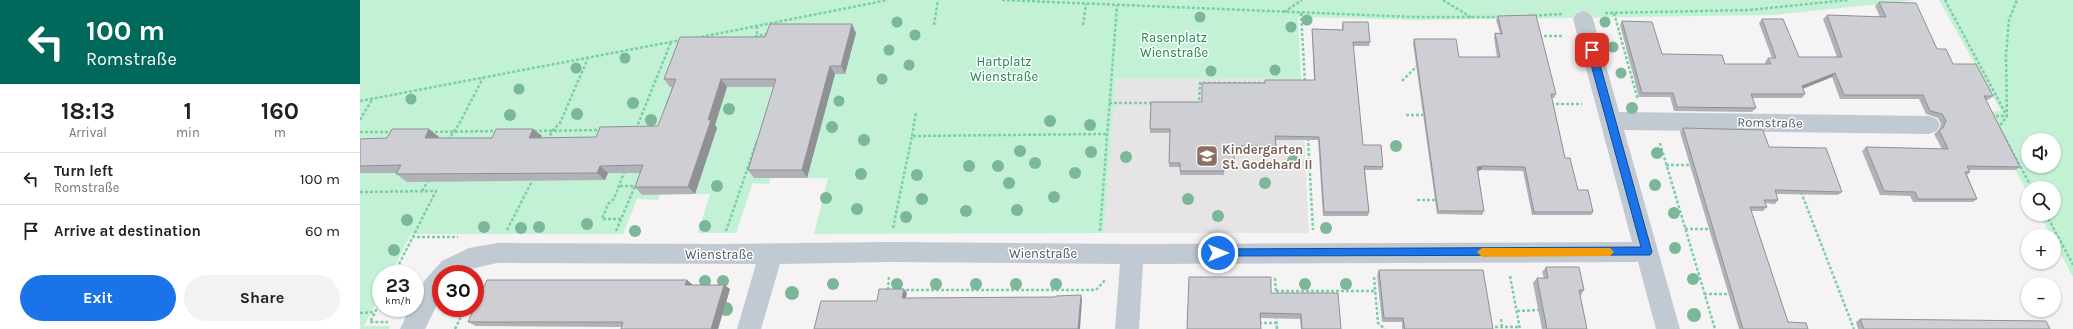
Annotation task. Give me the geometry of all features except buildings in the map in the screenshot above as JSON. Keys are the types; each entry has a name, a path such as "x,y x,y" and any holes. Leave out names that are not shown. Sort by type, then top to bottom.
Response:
{"street":[{"path":"1584,21 1668,329"},
{"name":"Romstraße","path":"1609,113 1649,121 1929,125"},
{"name":"Wienstraße","path":"456,265 473,256 497,253 771,253 890,260 1098,254 1647,252"},
{"path":"749,329 771,253"},
{"path":"1127,329 1132,254"},
{"path":"414,325 432,290"}],"path":[{"path":"694,38 888,0"},
{"path":"934,25 938,0"},
{"path":"1002,0 1301,13 1472,18 1504,17"},
{"path":"1283,12 1302,0"},
{"path":"1442,0 1472,18"},
{"path":"1534,36 1614,13 1749,10 1848,0"},
{"path":"1945,0 2007,116"},
{"path":"2017,0 2009,20 2008,27 2005,77 2007,116 1999,127 2028,181"},
{"path":"1083,25 1086,4"},
{"path":"1098,254 1108,103 1117,5"},
{"path":"1301,13 1306,90"},
{"path":"1614,13 1649,121 1666,165 1715,329"},
{"path":"1528,16 1584,21"},
{"path":"756,26 757,36"},
{"path":"744,40 772,33"},
{"path":"360,100 671,42 686,41"},
{"path":"638,136 636,130 671,42"},
{"path":"546,145 552,131 560,123 588,58"},
{"path":"1402,81 1416,66"},
{"path":"445,146 452,132 459,124 483,78"},
{"path":"1191,103 1199,103 1200,83 1268,83"},
{"path":"1298,83 1305,83"},
{"path":"360,120 373,98"},
{"path":"1108,103 1161,103"},
{"path":"1548,104 1609,113"},
{"path":"916,112 890,260 887,290 1096,290 1132,254"},
{"path":"1406,115 1423,115"},
{"path":"1984,116 2007,116"},
{"path":"529,131 605,130"},
{"path":"429,132 498,131"},
{"path":"360,132 398,132"},
{"path":"912,136 1106,134"},
{"path":"1308,137 1314,253"},
{"path":"718,254 757,141 765,141"},
{"path":"621,219 602,219 608,204 614,199 628,164"},
{"path":"1666,165 1690,165"},
{"path":"607,252 638,180"},
{"path":"497,253 532,181"},
{"path":"422,192 428,182"},
{"path":"620,186 635,186"},
{"path":"1799,187 1854,329"},
{"path":"360,192 436,191 399,265"},
{"path":"1417,200 1435,200"},
{"path":"2050,221 2073,266"},
{"path":"1685,228 1709,229"},
{"path":"1487,327 1520,328 1506,252"},
{"path":"1275,253 1276,297"},
{"path":"1372,253 1378,324 1385,329"},
{"path":"1276,291 1375,291"},
{"path":"1704,294 1728,294"},
{"path":"1276,309 1277,329"},
{"path":"1517,311 1539,310"},
{"path":"360,312 372,312"},
{"path":"1276,315 1284,314"},
{"path":"372,317 370,322 414,325"},
{"path":"455,329 461,317"},
{"path":"1501,319 1502,327"},
{"path":"1255,322 1276,323"}],"shaded area":[{"name":"Kindergarten St. Godehard II","path":"1116,77 1301,79 1309,233 1104,233"}],"green space":[{"path":"360,0 1917,0 1773,15 1419,20 1298,17 1301,79 1116,78 1104,233 814,234 828,178 771,178 769,184 753,183 736,233 698,233 710,194 660,194 658,200 637,199 623,234 411,234 396,265 372,265 372,310 364,326 390,326 389,329 360,329"},
{"path":"1939,0 2073,0 2073,277 2061,255 2061,229 2047,229 2043,221 2061,221 2061,181 2021,181 1982,112 2001,111"}],"slow traffic":[{"path":"1482,252 1610,252"}],"place":[{"name":"Kindergarten St. Godehard II","path":"1207,156"}],"route":[{"path":"1218,253 1647,252 1592,50"}],"park label":[{"name":"Rasenplatz Wienstraße","path":"1174,44"},
{"name":"Hartplatz Wienstraße","path":"1004,68"}]}
